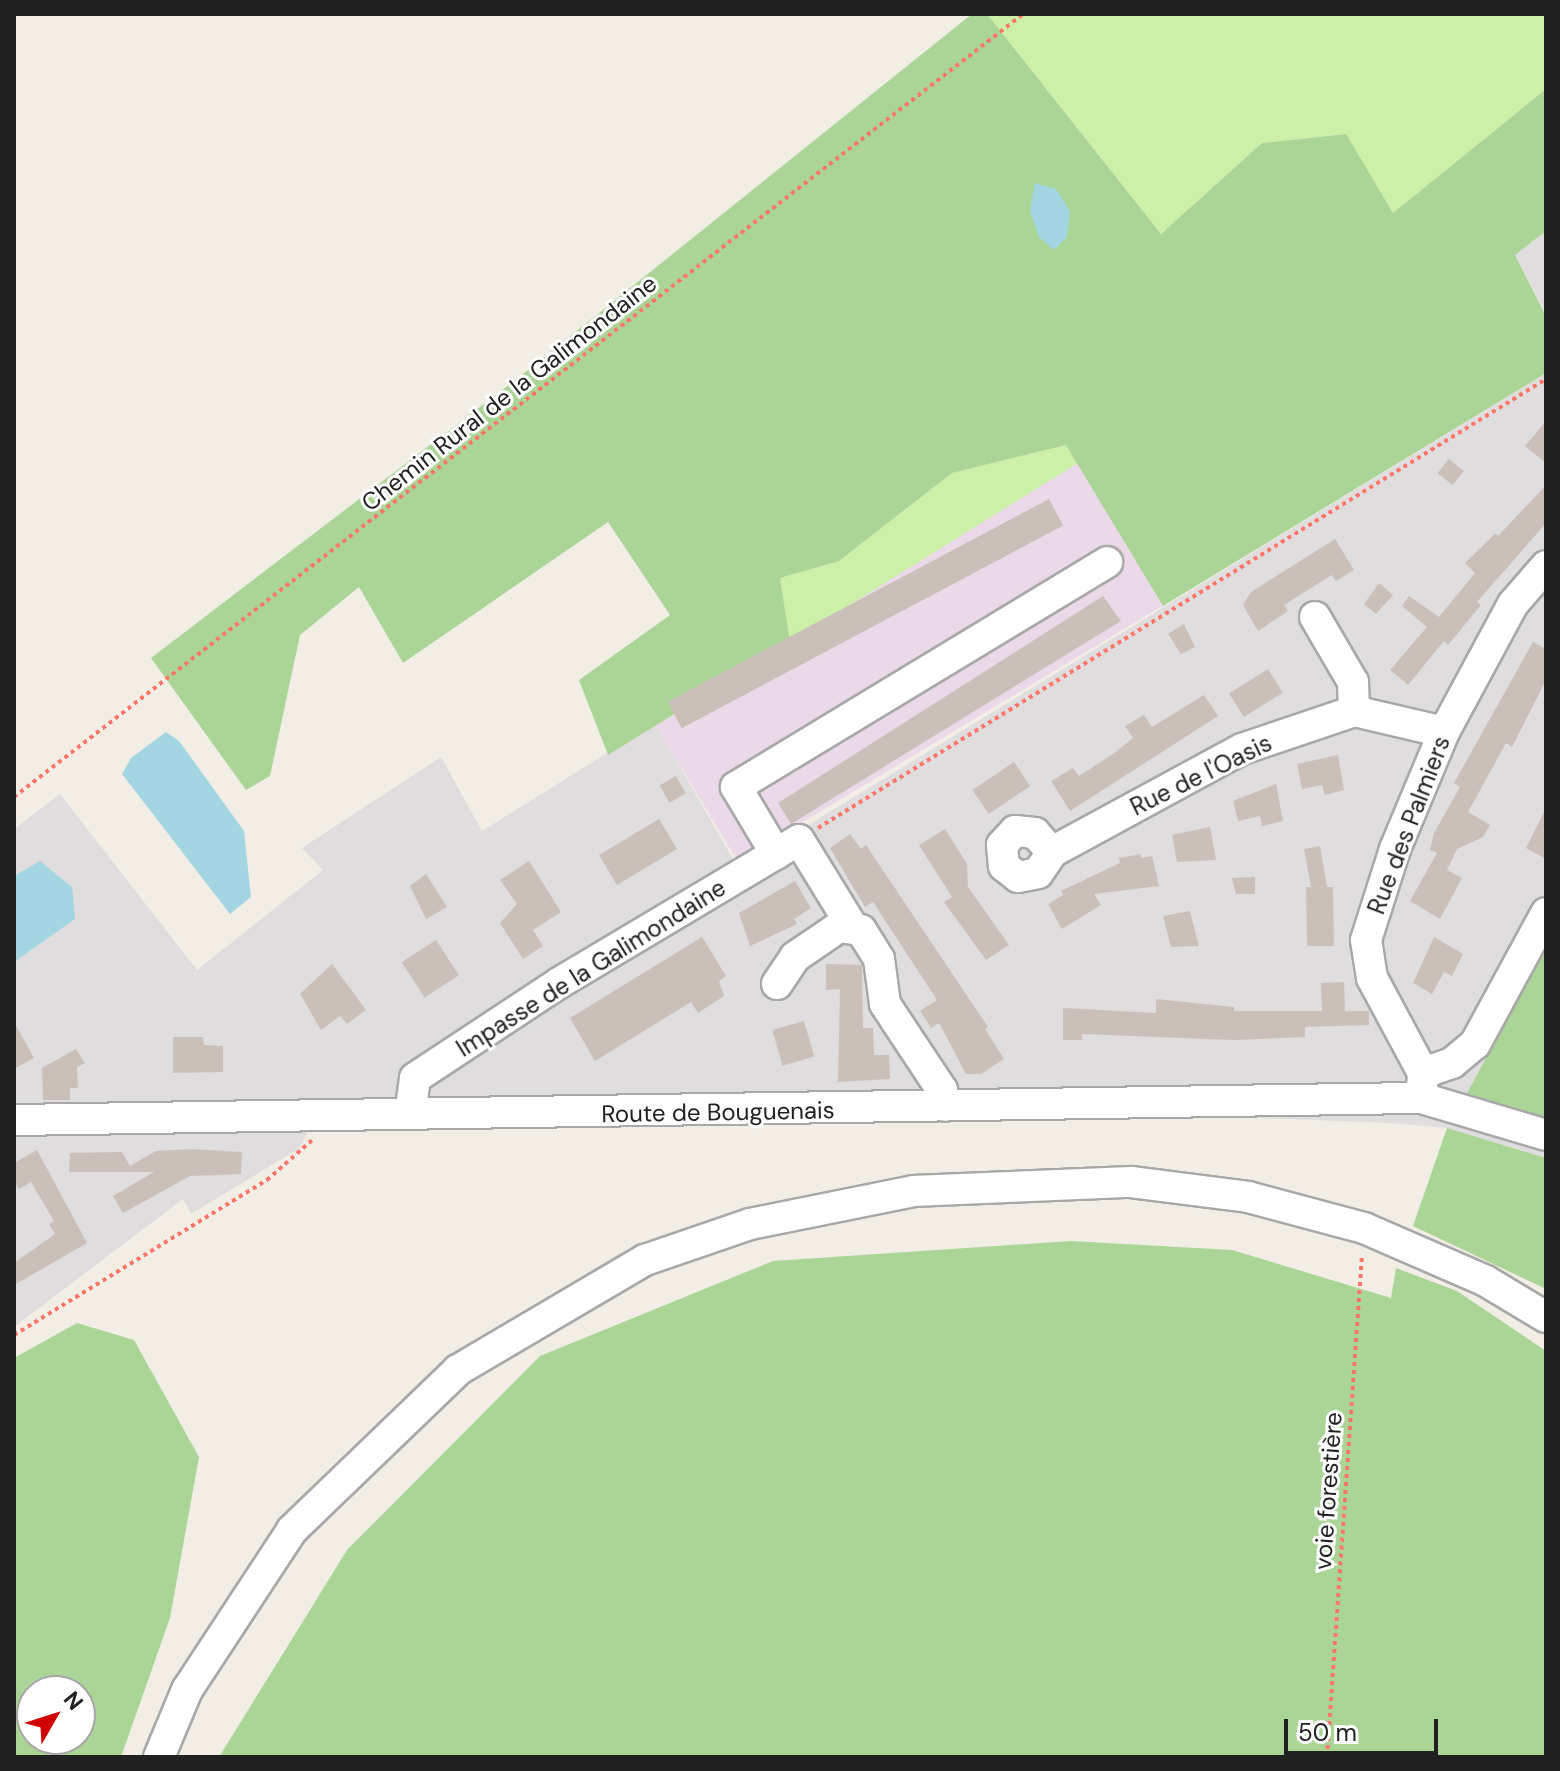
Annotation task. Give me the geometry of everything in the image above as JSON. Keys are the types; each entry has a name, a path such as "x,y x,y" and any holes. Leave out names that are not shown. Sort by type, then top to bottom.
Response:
{"street":[{"path":"945,1106 942,1090 885,1004 879,959 869,938 852,926 736,787 1107,562"},
{"name":"Rue des Palmiers","path":"1422,1086 1372,978 1366,940 1395,849 1444,732 1513,604 1546,566"},
{"path":"1315,617 1353,682 1354,711 1444,732"},
{"name":"Rue de l'Oasis","path":"1052,852 1242,749 1354,711"},
{"name":"Impasse de la Galimondaine","path":"410,1114 415,1078 559,983 787,847"},
{"path":"1422,1086 1475,1044 1546,913"},
{"path":"777,984 795,957 839,927 852,926"},
{"path":"1422,1086 1546,1135"},
{"name":"Route de Bouguenais","path":"14,1120 945,1106 1422,1086"},
{"path":"159,1757 187,1690 292,1530 458,1370 645,1260 750,1224 913,1191 1015,1183 1131,1182 1219,1193 1364,1228 1486,1281 1546,1317"}],"path":[{"name":"Chemin Rural de la Galimondaine","path":"14,797 1023,14"},
{"path":"787,847 1546,379"},
{"path":"14,1335 267,1180 333,1117"},
{"name":"voie forestière","path":"1327,1757 1364,1228"}],"shaded area":[{"path":"1546,231 1546,314 1515,255"},
{"path":"1546,373 1546,947 1466,1095 1546,1119 1546,1158 1447,1128 1389,1123 1211,1116 456,1128 438,1097 381,1103 309,1128 300,1148 191,1214 183,1199 14,1327 14,829 60,794 197,970 323,870 302,848 441,757 482,831 655,723 738,868"},
{"path":"1078,463 1163,605 737,861 652,719"}],"green space":[{"path":"972,14 987,14 1161,234 1262,143 1346,134 1393,213 1546,89 1546,231 1515,255 1546,316 1546,373 1163,606 1066,445 952,473 839,561 780,578 790,642 608,755 579,680 670,615 608,522 403,663 359,587 300,635 270,776 246,790 151,658 523,374"},
{"path":"987,14 1546,14 1546,89 1393,213 1345,134 1262,143 1161,234"},
{"path":"1066,445 1078,463 790,642 780,578 839,561 952,473"},
{"path":"1546,947 1546,1119 1466,1095"},
{"path":"1447,1128 1546,1158 1546,1289 1413,1226"},
{"path":"1071,1241 1232,1250 1391,1298 1396,1268 1457,1291 1546,1351 1546,1757 219,1757 347,1550 540,1356 773,1261"},
{"path":"77,1323 134,1340 199,1457 170,1618 121,1757 14,1757 14,1358"}],"water":[{"path":"1035,183 1056,189 1070,211 1067,237 1054,250 1039,237 1030,211"},
{"path":"166,732 179,741 244,831 251,897 230,914 122,774 131,758"},
{"path":"40,861 72,887 75,919 14,962 14,876"}],"building":[{"path":"1546,421 1546,463 1525,446"},
{"path":"1449,459 1464,471 1452,485 1438,473"},
{"path":"1546,485 1546,523 1477,602 1481,605 1448,645 1444,641 1408,685 1390,670 1427,627 1402,606 1409,596 1439,617 1475,573 1465,563 1495,534 1498,536"},
{"path":"1049,499 1063,525 682,728 668,702"},
{"path":"1335,539 1354,570 1336,581 1332,575 1284,605 1288,611 1258,631 1243,605 1251,592"},
{"path":"1379,583 1393,595 1376,614 1364,604"},
{"path":"1103,596 1121,621 791,824 778,803"},
{"path":"1184,624 1195,647 1181,654 1168,634"},
{"path":"1533,642 1546,649 1546,680 1512,747 1506,743 1468,812 1490,825 1483,837 1457,849 1447,870 1462,878 1440,919 1410,901 1437,853 1430,850 1434,833 1460,787 1454,783"},
{"path":"1268,669 1283,693 1244,717 1229,693"},
{"path":"1204,695 1218,716 1070,811 1051,781 1073,768 1079,776 1113,754 1133,738 1125,726 1144,715 1152,727"},
{"path":"1338,755 1344,790 1325,795 1322,785 1302,789 1297,764"},
{"path":"1014,762 1030,786 989,814 973,790"},
{"path":"676,776 686,793 670,803 660,786"},
{"path":"1276,784 1283,821 1262,826 1260,816 1238,821 1233,801"},
{"path":"1546,808 1546,859 1526,848"},
{"path":"659,819 677,849 617,885 599,855"},
{"path":"1210,827 1216,860 1177,862 1172,835"},
{"path":"945,829 967,864 968,887 1009,945 986,960 944,902 952,897 919,845"},
{"path":"850,834 861,849 866,845 988,1027 985,1029 1004,1059 981,1074 966,1074 939,1023 931,1028 920,1011 937,1000 873,902 865,907 830,848"},
{"path":"1320,846 1327,887 1333,887 1334,946 1307,946 1306,887 1311,887 1304,849"},
{"path":"1141,854 1141,858 1152,856 1159,886 1094,894 1101,905 1062,929 1048,904 1063,895 1061,891 1120,863 1119,858"},
{"path":"529,861 561,912 533,930 543,946 523,959 500,923 517,904 500,880"},
{"path":"426,874 447,907 426,919 410,886"},
{"path":"1255,877 1255,894 1236,894 1232,878"},
{"path":"795,881 811,908 794,919 797,924 750,946 739,913"},
{"path":"1190,911 1199,946 1171,947 1163,916"},
{"path":"702,937 726,976 719,981 724,996 698,1013 691,1002 595,1061 570,1018"},
{"path":"1434,937 1463,954 1452,976 1444,972 1432,994 1413,983"},
{"path":"436,940 459,975 424,998 402,962"},
{"path":"332,964 366,1010 347,1024 340,1016 321,1030 300,994"},
{"path":"826,964 862,965 863,1028 873,1028 874,1055 889,1055 890,1079 838,1082 840,989 826,990"},
{"path":"1344,982 1345,1011 1369,1011 1369,1025 1305,1027 1305,1037 1233,1040 1082,1034 1082,1040 1063,1040 1063,1008 1156,1013 1156,999 1234,1007 1234,1011 1322,1011 1321,983"},
{"path":"804,1021 814,1057 782,1066 772,1030"},
{"path":"14,1022 34,1058 14,1069"},
{"path":"173,1037 203,1037 204,1045 223,1046 223,1072 173,1073"},
{"path":"76,1049 85,1063 77,1067 78,1088 70,1088 70,1100 43,1100 42,1068"},
{"path":"192,1149 242,1152 241,1174 190,1176 123,1213 113,1196 154,1172 69,1172 70,1153 122,1152 130,1166 156,1151"},
{"path":"37,1150 87,1243 14,1285 14,1263 55,1234 49,1224 54,1221 31,1182 19,1189 14,1180 14,1163"}]}
